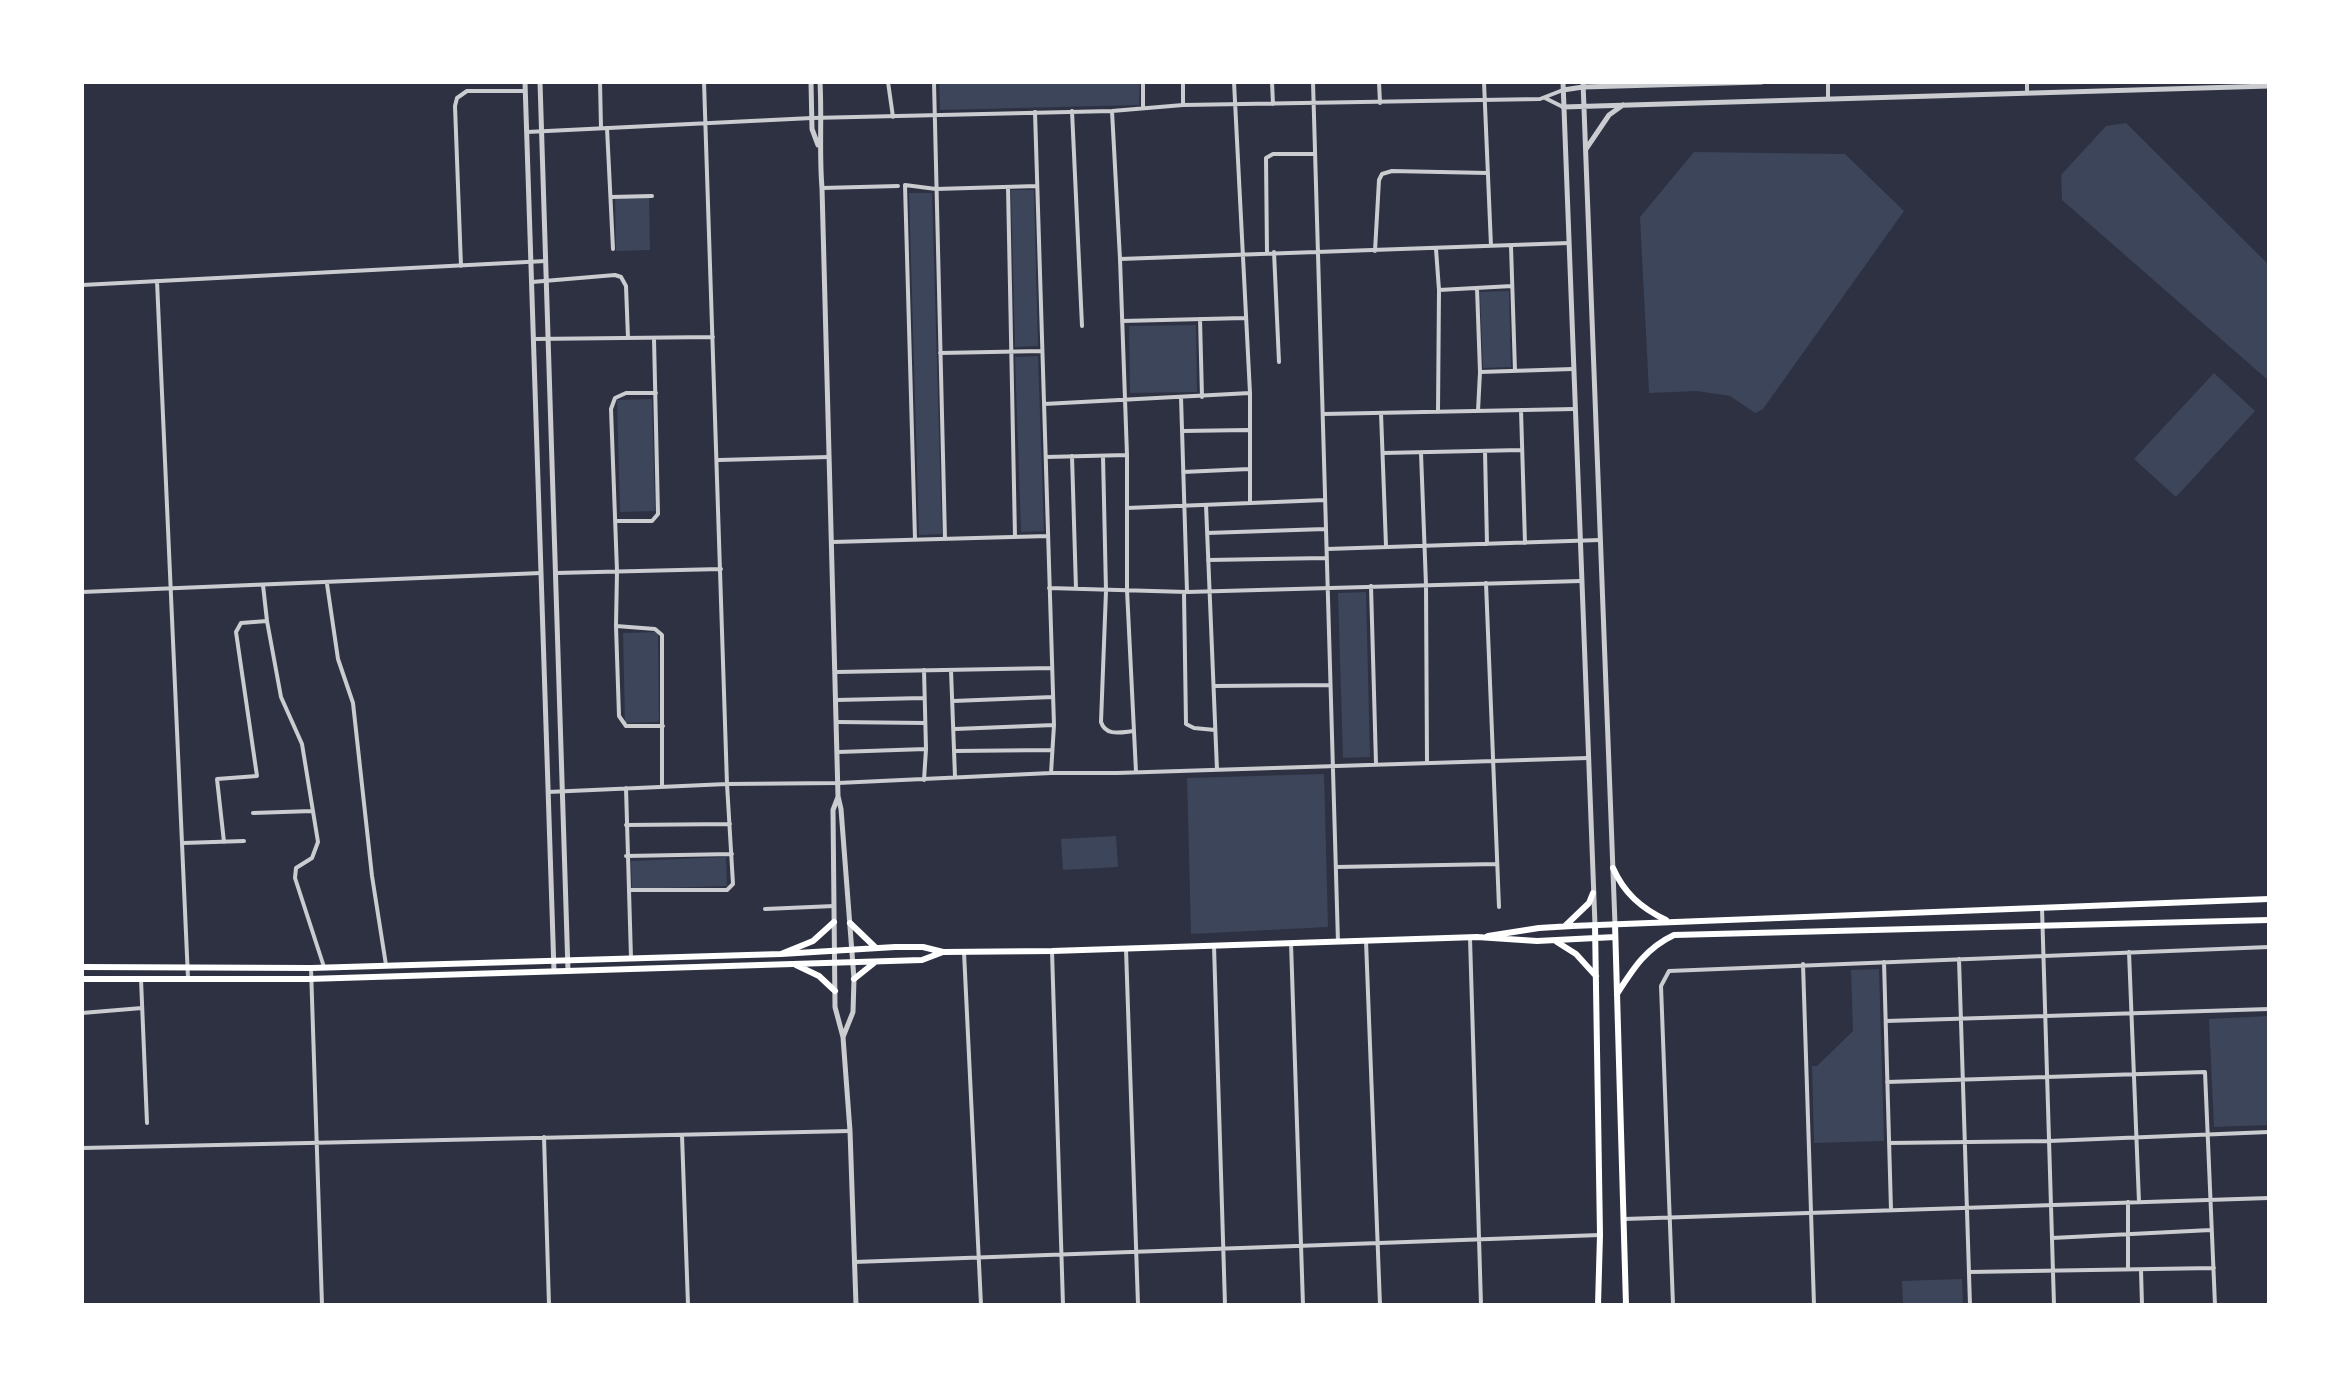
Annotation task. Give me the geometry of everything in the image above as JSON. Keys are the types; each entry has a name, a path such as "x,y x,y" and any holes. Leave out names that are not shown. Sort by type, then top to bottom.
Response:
{"main road":[{"path":"1613,868 1629,896 1649,912 1669,922"},
{"path":"1565,926 1589,903 1593,893"},
{"path":"1473,937 1565,926 2269,899"},
{"path":"1617,994 1639,959 1658,942 1674,935 2269,920"},
{"path":"781,954 813,941 834,922"},
{"path":"850,923 876,949"},
{"path":"1615,924 1626,1305"},
{"path":"1595,925 1600,1235 1598,1305"},
{"path":"82,967 324,968 923,947 943,952 1052,951 1473,937 1554,940 1615,937"},
{"path":"1554,940 1576,954 1596,976"},
{"path":"82,979 311,978 877,962 922,960 943,952"},
{"path":"854,979 877,962"},
{"path":"793,964 819,976 835,991"}],"street":[{"path":"525,82 554,971"},
{"path":"540,82 568,971"},
{"path":"600,82 601,129"},
{"path":"629,890 727,890 733,884 704,82"},
{"path":"811,82 813,135 818,146"},
{"path":"820,82 822,118 818,146 822,188 838,752 838,796 833,810 835,991 836,1014 843,1037 850,1131 856,1305"},
{"path":"888,82 893,117"},
{"path":"934,82 945,539"},
{"path":"1143,82 1143,108"},
{"path":"1183,82 1183,105"},
{"path":"1234,82 1250,393 1250,502"},
{"path":"1272,82 1273,104"},
{"path":"1313,82 1338,942"},
{"path":"1379,82 1380,103"},
{"path":"1484,82 1491,246"},
{"path":"1563,82 1595,925"},
{"path":"1608,82 1615,86"},
{"path":"527,132 812,118 1112,111 1183,105 1314,105 1545,98 1583,84 1761,82"},
{"path":"1828,82 1828,99"},
{"path":"2027,82 2027,93"},
{"path":"1583,84 1615,924"},
{"path":"1545,98 1563,107 2269,86"},
{"path":"461,266 457,98 467,91 525,91"},
{"path":"1586,150 1609,115 1624,105"},
{"path":"1072,111 1082,326"},
{"path":"1112,111 1120,259 1127,455 1127,590 1136,772"},
{"path":"1035,112 1054,725 1051,773"},
{"path":"607,128 613,249"},
{"path":"1267,253 1266,158 1273,154 1315,154"},
{"path":"1375,251 1379,180 1382,174 1392,171 1488,173"},
{"path":"915,539 905,185 936,189 1037,186"},
{"path":"822,188 898,186"},
{"path":"1008,187 1015,537"},
{"path":"611,197 652,196"},
{"path":"1120,259 1569,243"},
{"path":"1511,246 1515,371"},
{"path":"1436,249 1439,290 1438,412"},
{"path":"1274,252 1279,362"},
{"path":"82,285 546,261"},
{"path":"532,282 621,277 626,286 628,338"},
{"path":"157,281 188,979"},
{"path":"1439,290 1512,286"},
{"path":"1477,288 1478,411"},
{"path":"1122,321 1245,318"},
{"path":"1200,319 1202,397"},
{"path":"533,339 713,337"},
{"path":"615,521 652,521 658,514 654,339"},
{"path":"940,353 1042,351"},
{"path":"1480,372 1573,369"},
{"path":"656,393 626,393 615,398 613,403 616,626 619,716 622,723 663,726"},
{"path":"1044,404 1250,393"},
{"path":"1181,397 1186,724 1215,730"},
{"path":"1323,414 1575,409"},
{"path":"1521,410 1525,543"},
{"path":"1381,413 1386,547"},
{"path":"1183,431 1249,430"},
{"path":"1383,453 1522,450"},
{"path":"1485,451 1487,544"},
{"path":"1421,453 1426,585 1427,763"},
{"path":"1046,457 1127,455"},
{"path":"1072,456 1076,589"},
{"path":"1103,456 1106,591 1101,722 1108,731 1134,731"},
{"path":"719,460 829,457"},
{"path":"1183,472 1249,469"},
{"path":"1127,508 1325,500"},
{"path":"1206,505 1217,770"},
{"path":"1207,533 1326,529"},
{"path":"832,542 1048,536"},
{"path":"1327,549 1601,540"},
{"path":"1208,560 1327,558"},
{"path":"556,573 721,569"},
{"path":"82,592 541,573"},
{"path":"1049,588 1210,592 1581,581"},
{"path":"1486,583 1499,907"},
{"path":"327,584 338,659 353,703 372,876 386,965"},
{"path":"263,585 281,697 302,744 318,848 312,858 296,868 295,874 324,968"},
{"path":"1371,586 1376,764"},
{"path":"224,842 217,779 257,776 237,626 246,622 267,621"},
{"path":"616,626 655,629 662,635 662,787"},
{"path":"836,672 1052,668"},
{"path":"924,670 924,780"},
{"path":"951,670 955,777"},
{"path":"1214,686 1330,685"},
{"path":"953,701 1053,697"},
{"path":"836,700 924,698"},
{"path":"837,722 925,723"},
{"path":"955,729 1054,725"},
{"path":"838,752 926,749"},
{"path":"955,751 1052,750"},
{"path":"548,792 1051,773 1588,758"},
{"path":"626,788 631,958"},
{"path":"838,796 854,979 853,1012 843,1037"},
{"path":"253,813 312,811"},
{"path":"626,825 730,824"},
{"path":"183,843 244,841"},
{"path":"626,856 732,854"},
{"path":"1336,867 1497,864"},
{"path":"765,909 834,906"},
{"path":"2042,908 2054,1305"},
{"path":"1473,937 1481,1305"},
{"path":"1366,941 1380,1305"},
{"path":"1291,943 1303,1305"},
{"path":"1214,946 1225,1305"},
{"path":"1673,1305 1661,986 1669,971 2269,947"},
{"path":"1126,949 1138,1305"},
{"path":"964,951 981,1305"},
{"path":"1052,951 1063,1305"},
{"path":"2129,952 2139,1202"},
{"path":"1959,959 1970,1305"},
{"path":"1884,962 1891,1210"},
{"path":"1803,964 1814,1305"},
{"path":"311,968 322,1305"},
{"path":"141,979 147,1123"},
{"path":"82,1013 142,1008"},
{"path":"1886,1021 2269,1009"},
{"path":"1887,1082 2205,1072 2215,1305"},
{"path":"82,1148 850,1131"},
{"path":"1889,1143 2049,1141 2269,1132"},
{"path":"682,1135 688,1305"},
{"path":"544,1137 549,1305"},
{"path":"1624,1219 2269,1198"},
{"path":"2128,1202 2128,1269"},
{"path":"2052,1238 2211,1230"},
{"path":"854,1262 1600,1235"},
{"path":"1969,1272 2214,1268"},
{"path":"2141,1270 2142,1305"}],"shaded area":[{"path":"939,82 1140,82 1139,105 940,110"},
{"path":"2126,123 2269,265 2269,381 2062,200 2061,175 2106,126"},
{"path":"1694,152 1845,154 1904,211 1763,409 1755,413 1730,396 1697,391 1649,393 1640,217"},
{"path":"1011,190 1034,190 1038,346 1015,347"},
{"path":"909,193 932,193 942,534 919,535"},
{"path":"649,197 650,250 616,251 615,198"},
{"path":"1509,291 1511,367 1483,368 1480,292"},
{"path":"1196,325 1197,392 1130,393 1129,326"},
{"path":"1038,356 1044,531 1021,532 1015,357"},
{"path":"2214,373 2255,411 2176,497 2134,459"},
{"path":"652,399 655,511 620,512 617,400"},
{"path":"1366,592 1370,757 1343,758 1338,593"},
{"path":"658,632 659,722 625,723 623,633"},
{"path":"1324,774 1328,927 1191,934 1187,778"},
{"path":"1116,836 1118,867 1063,870 1061,839"},
{"path":"726,857 727,886 632,889 631,861"},
{"path":"1879,969 1884,1141 1814,1143 1812,1066 1817,1066 1853,1031 1851,970"},
{"path":"2269,1016 2269,1125 2214,1127 2209,1019"},
{"path":"1962,1279 1963,1305 1903,1305 1902,1281"}]}
